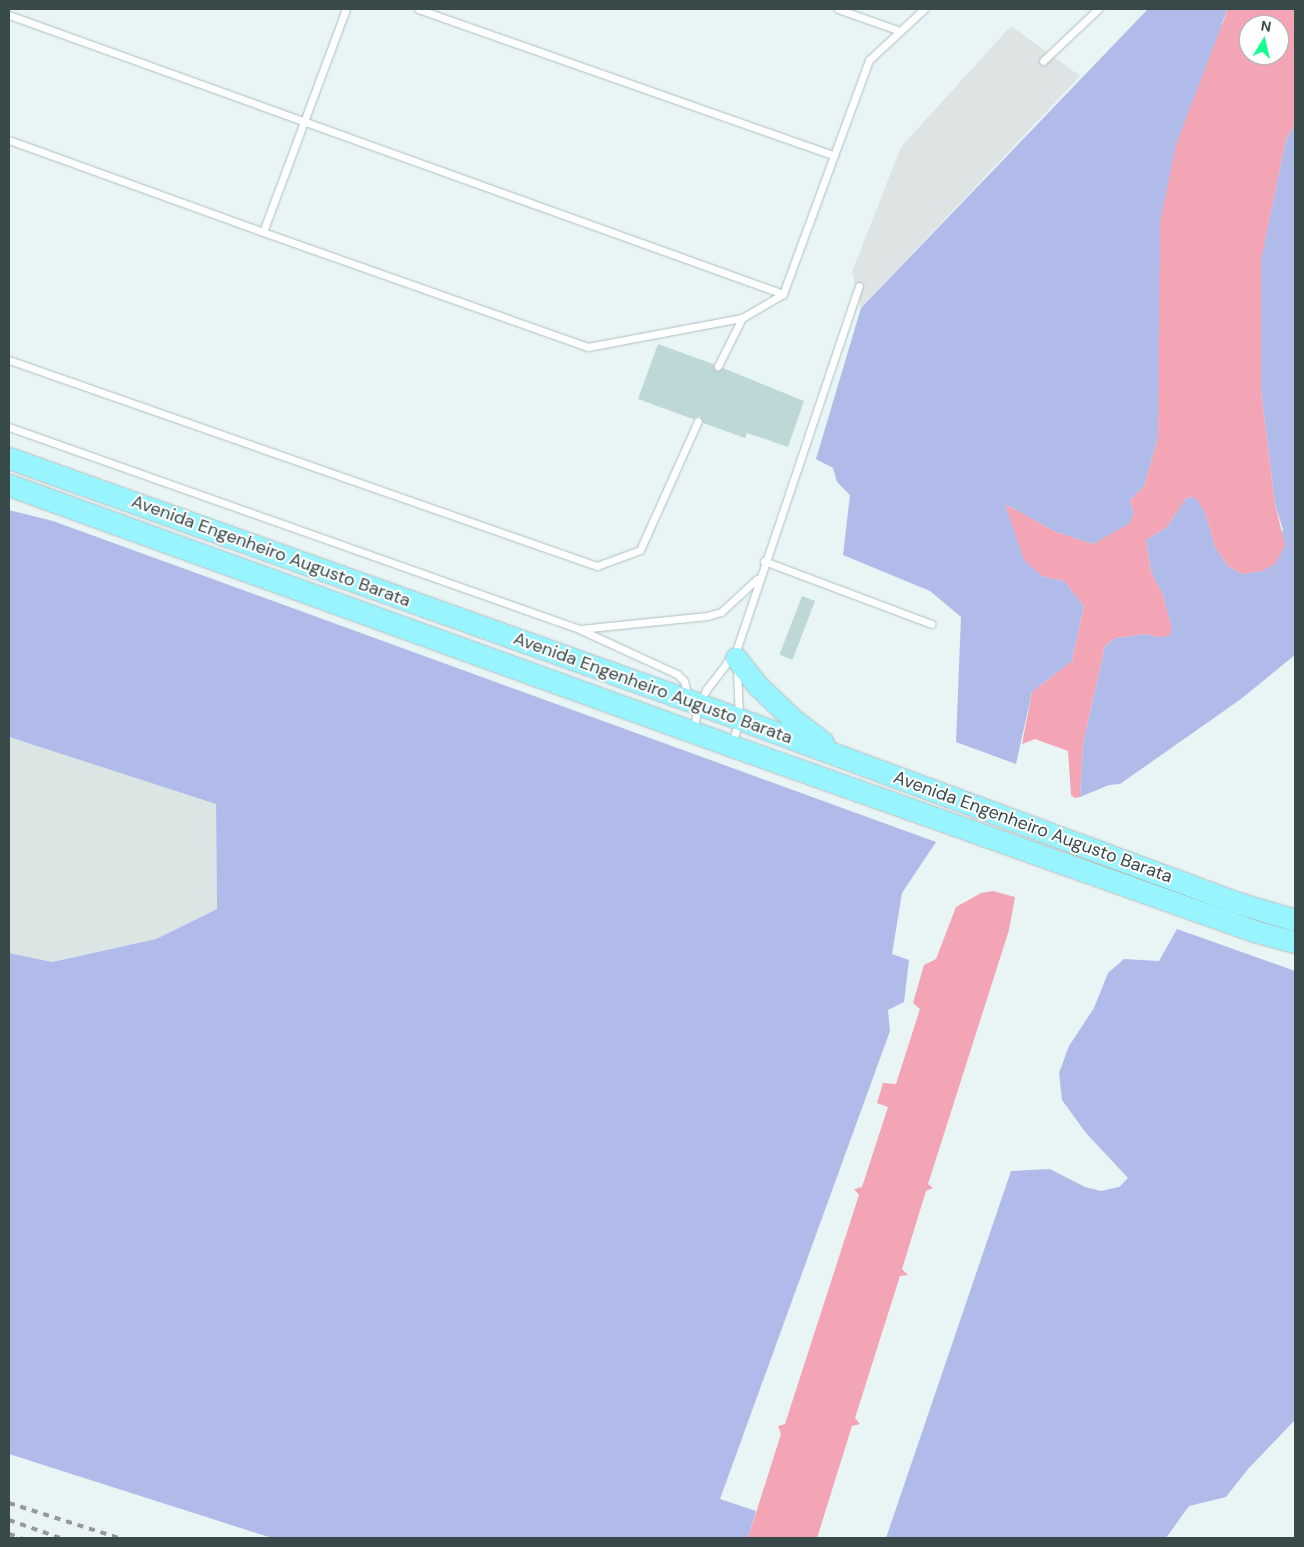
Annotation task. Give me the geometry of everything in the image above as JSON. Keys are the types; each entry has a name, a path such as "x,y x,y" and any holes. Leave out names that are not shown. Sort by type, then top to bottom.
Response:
{"main road":[{"name":"Avenida Engenheiro Augusto Barata","path":"9,458 694,702 1238,903 1295,920"},
{"name":"Avenida Engenheiro Augusto Barata","path":"9,485 732,746 1254,931 1295,942"},
{"path":"736,654 757,685 795,722 848,759"}],"lane":[{"path":"263,232 346,9"},
{"path":"418,9 834,155"},
{"path":"838,9 900,31"},
{"path":"9,140 588,347 742,318 783,294 869,60 924,9"},
{"path":"1042,61 1098,9"},
{"path":"9,15 303,123 783,294"},
{"path":"732,746 740,719 736,654 764,561 859,286"},
{"path":"718,366 742,318"},
{"path":"9,360 597,566 640,550 698,421"},
{"path":"9,427 579,630 677,674 687,687 694,702 693,732"},
{"path":"764,561 932,624"},
{"path":"579,630 707,616 721,612 734,602 759,576"},
{"path":"694,702 736,654"}],"shaded area":[{"path":"1148,9 1228,9 1222,23 1159,408 1158,439 1144,486 1130,501 1134,513 1129,525 1093,544 1056,532 1005,504 1042,576 1064,581 1084,606 1072,661 1032,692 1016,764 956,742 961,617 930,591 843,555 850,495 837,482 833,468 816,459 861,308"},
{"path":"1228,9 1295,9 1295,125 1286,139 1261,260 1261,390 1275,504 1285,545 1275,564 1262,571 1242,574 1228,566 1215,547 1205,512 1195,497 1186,498 1167,527 1146,540 1151,572 1163,595 1172,629 1169,636 1158,637 1147,634 1115,638 1105,646 1083,743 1080,797 1075,798 1071,795 1068,751 1035,739 1022,744 1032,692 1072,661 1084,606 1064,581 1042,576 1024,560 1005,504 1056,532 1093,544 1129,524 1134,513 1130,501 1144,486 1158,439 1160,223 1176,145"},
{"path":"1011,26 1080,76 861,308 852,272 901,147"},
{"path":"1295,125 1295,655 1241,699 1120,784 1109,785 1080,797 1083,743 1105,646 1115,638 1147,634 1158,637 1172,630 1163,595 1151,572 1146,540 1167,527 1186,498 1196,497 1205,512 1215,547 1228,566 1242,574 1262,571 1283,530 1275,504 1261,390 1261,259 1286,139"},
{"path":"9,510 53,521 936,842 902,893 892,954 909,960 904,1002 888,1010 890,1031 720,1499 756,1511 748,1538 272,1538 9,1454 9,953 52,962 156,939 217,909 216,804 9,737"},
{"path":"9,737 216,804 217,909 156,939 51,962 9,953"},
{"path":"993,891 1015,897 1009,930 928,1184 933,1188 926,1191 902,1269 908,1275 900,1276 855,1418 860,1424 852,1426 817,1538 748,1538 781,1434 778,1426 785,1424 859,1195 854,1189 862,1187 888,1107 877,1103 883,1083 896,1084 920,1009 913,1003 924,965 936,959 956,907 981,893"},
{"path":"1177,929 1295,971 1295,1420 1248,1469 1226,1497 1189,1506 1166,1538 886,1538 1011,1171 1050,1169 1085,1187 1101,1191 1119,1187 1128,1178 1086,1133 1062,1100 1059,1073 1069,1046 1094,1008 1108,973 1124,959 1159,961"}],"building":[{"path":"658,344 713,364 716,371 723,368 804,401 788,447 747,433 745,438 703,423 700,416 693,419 638,399"},
{"path":"802,596 815,601 792,660 779,655"}],"railway":[{"path":"9,1503 119,1538"},
{"path":"9,1520 60,1538"},
{"path":"9,1534 21,1538"}]}
